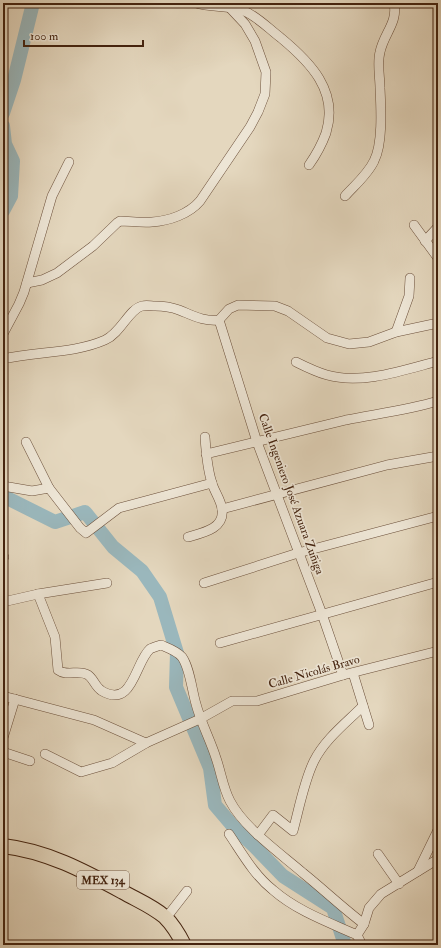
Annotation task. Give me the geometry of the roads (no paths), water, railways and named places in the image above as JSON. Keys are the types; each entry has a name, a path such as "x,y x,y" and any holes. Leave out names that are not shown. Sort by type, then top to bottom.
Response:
{"main road":[{"name":"MEX 134","path":"3,846 38,852 70,864 155,909 166,918 184,945"}],"street":[{"path":"196,3 245,11 299,53 317,73 327,94 328,120 324,139 310,165"},
{"path":"345,196 371,167 377,155 380,130 379,57 382,43 394,20 394,3"},
{"path":"27,283 42,280 57,273 93,246 117,222 160,221 189,211 200,201 250,127 265,94 266,72 255,41 245,24 230,8"},
{"path":"3,334 19,304 27,283 52,196 69,162"},
{"path":"414,225 438,258"},
{"path":"425,241 438,227"},
{"path":"396,332 409,296 410,278"},
{"path":"3,359 24,355 77,350 98,343 114,335 130,315 137,308 142,306 170,308 208,320 219,320 229,309 238,305 269,305 288,311 322,335 340,343 358,344 369,342 396,332 438,323"},
{"name":"Calle Ingeniero José Azuara Zuñiga","path":"219,320 276,494 322,614 343,676"},
{"path":"296,362 327,376 354,378 385,375 438,361"},
{"path":"206,454 355,418 414,408 438,401"},
{"path":"188,537 207,532 214,528 219,522 222,509 212,483 206,454 205,437"},
{"path":"26,442 49,488 84,533 119,508 212,483"},
{"path":"222,509 387,465 438,456"},
{"path":"3,486 32,491 49,488"},
{"path":"204,583 298,553 438,516"},
{"path":"220,644 438,582"},
{"path":"3,602 38,594 107,583"},
{"path":"38,594 55,637 57,645 57,668 63,673 86,673 100,690 110,695 121,694 129,686 150,649 161,645 182,657 186,666 200,719 216,756 225,791 230,803 258,835 364,924"},
{"name":"Calle Nicolás Bravo","path":"45,754 83,772 112,763 146,743 200,719 232,701 257,701 353,673 438,651"},
{"path":"353,673 369,725"},
{"path":"3,696 94,720 146,743"},
{"path":"3,738 15,699"},
{"path":"258,835 273,815 293,831 314,760 327,742 363,706"},
{"path":"3,752 30,761"},
{"path":"418,871 438,830"},
{"path":"229,834 254,871 272,890 295,907 357,935 362,945"},
{"path":"378,854 399,884"},
{"path":"357,935 364,924 369,908 381,894 438,859"},
{"path":"166,918 187,891"}],"waterway":[{"path":"3,113 14,80 33,3"},
{"path":"3,126 5,144 13,161 11,196 3,211"},
{"path":"3,496 55,522 85,512 113,547 142,571 160,597 177,653 176,687 210,768 215,805 232,825 283,876 333,908 345,945"}]}
